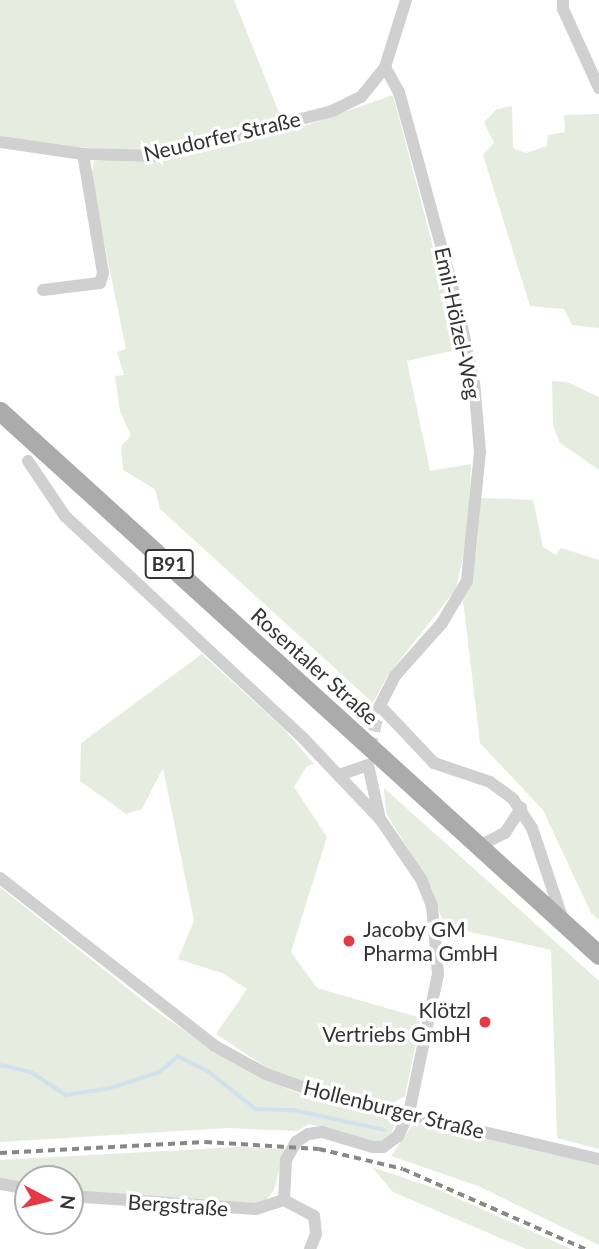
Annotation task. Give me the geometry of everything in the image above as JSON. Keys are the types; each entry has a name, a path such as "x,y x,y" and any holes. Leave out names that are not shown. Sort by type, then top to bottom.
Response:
{"main road":[{"name":"Rosentaler Straße","path":"0,411 599,955"}],"street":[{"path":"385,67 406,0"},
{"path":"563,0 563,9 599,88"},
{"name":"Neudorfer Straße","path":"0,142 83,154 157,156 331,111 361,97 385,67"},
{"name":"Emil-Hölzel-Weg","path":"385,67 399,92 456,300 474,381 480,452 467,581 442,623 395,676 380,706 434,763 490,782 521,808 533,828 564,923"},
{"path":"43,290 100,283 103,273 83,154"},
{"path":"28,461 65,516 339,775 380,819 421,879 437,929 433,1008 409,1113 398,1136 383,1147 322,1132 308,1134 296,1142 286,1160 284,1200 314,1216 316,1234 310,1249"},
{"path":"339,775 368,765 380,819"},
{"path":"479,846 505,833 521,808"},
{"name":"Hollenburger Straße","path":"0,878 215,1046 266,1074 319,1093 599,1159"},
{"name":"Bergstraße","path":"84,1197 256,1209 284,1200"}],"shaded area":[{"path":"0,0 234,0 281,118 156,151 54,146 0,136"},
{"path":"393,95 460,349 407,361 430,471 471,464 468,534 456,589 388,675 373,703 160,509 155,489 123,470 121,446 131,436 120,411 115,376 124,375 117,352 126,349 91,179 94,161 183,157 290,131"},
{"path":"512,106 513,148 526,153 547,146 548,135 565,132 564,115 599,114 599,328 572,325 564,309 530,306 483,155 494,143 484,122 497,109"},
{"path":"552,381 567,382 599,397 599,470 560,443 553,425"},
{"path":"481,498 533,500 543,547 556,555 561,548 599,560 599,920 591,913 543,810 480,743 463,600 476,555"},
{"path":"202,654 284,729 314,764 307,766 294,787 327,837 291,952 317,988 421,1018 405,1096 392,1104 321,1089 269,1069 216,1034 247,989 222,973 178,959 194,921 163,768 142,809 126,814 80,781 81,743"},
{"path":"384,788 599,981 599,1149 557,1138 551,950 444,926 432,888 386,813"},
{"path":"0,887 157,1012 211,1048 259,1077 320,1102 386,1115 395,1122 391,1137 379,1143 309,1124 297,1131 227,1128 0,1142"},
{"path":"421,1123 599,1164 599,1245 478,1186 391,1156 411,1127"},
{"path":"238,1147 285,1149 274,1190 266,1200 251,1204 84,1193 84,1165 14,1165 14,1182 0,1179 0,1160"},
{"path":"372,1167 437,1189 571,1249 526,1249 393,1192"}],"waterway":[{"path":"0,1065 31,1072 66,1095 111,1088 160,1072 178,1056 208,1071 256,1109 293,1110 385,1130"}],"tunnel":[{"path":"370,749 380,706"}],"railway":[{"path":"0,1153 205,1142 319,1149 403,1169 585,1249"}],"place":[{"name":"Jacoby GM Pharma GmbH","path":"349,941"},
{"name":"Klötzl Vertriebs GmbH","path":"485,1022"}]}
